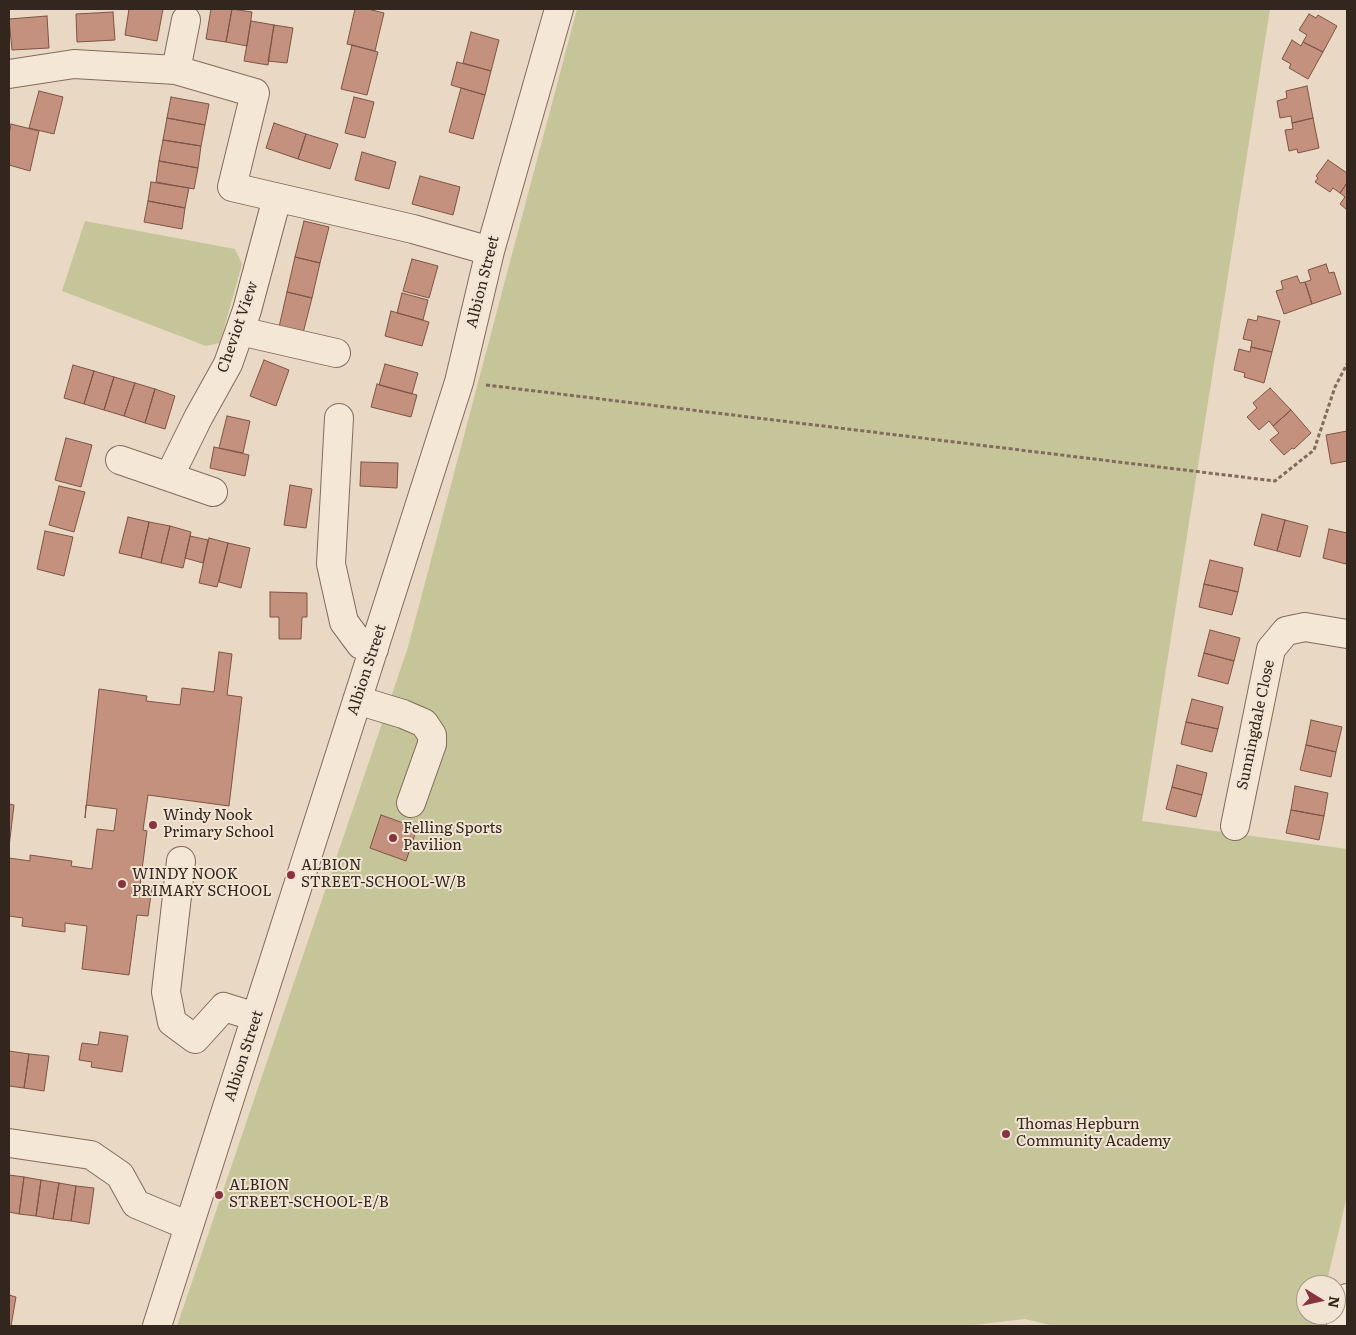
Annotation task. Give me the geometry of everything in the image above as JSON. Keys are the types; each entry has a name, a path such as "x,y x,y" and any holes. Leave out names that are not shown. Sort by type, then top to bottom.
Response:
{"street":[{"name":"Albion Street","path":"157,1326 459,382 490,251 559,9"},
{"path":"176,70 186,20"},
{"path":"9,74 74,64 176,70 255,93 232,187 413,229 490,251"},
{"name":"Cheviot View","path":"169,477 198,418 228,364 247,310 277,198"},
{"path":"240,330 336,354"},
{"path":"339,418 331,564 344,622 361,644 374,649"},
{"path":"120,460 213,492"},
{"name":"Sunningdale Close","path":"1235,826 1271,649 1286,631 1306,627 1347,634"},
{"path":"357,700 403,714 424,723 432,734 432,744 412,803"},
{"path":"181,862 166,992 172,1022 195,1039 224,1007 256,1017"},
{"path":"9,1143 91,1155 120,1175 136,1204 189,1226"},
{"path":"1341,1326 1347,1298"}],"path":[{"path":"481,384 1275,481 1314,450 1335,387 1347,364"}],"shaded area":[{"path":"577,9 1270,9 1142,821 1347,849 1347,1196 1328,1275 1296,1275 1296,1325 1315,1326 1054,1326 1025,1319 965,1326 177,1326 408,647"},
{"path":"85,221 235,249 242,264 220,343 206,346 62,291"}],"building":[{"path":"129,9 163,9 157,41 125,35"},
{"path":"211,9 232,9 226,42 206,39"},
{"path":"232,9 252,12 247,46 226,42"},
{"path":"355,9 368,9 384,13 375,51 347,44"},
{"path":"113,12 115,40 77,42 76,14"},
{"path":"1309,14 1316,18 1318,15 1337,26 1323,52 1303,42 1307,35 1299,30"},
{"path":"47,16 49,48 12,50 9,19"},
{"path":"251,21 274,25 268,65 244,61"},
{"path":"274,25 293,28 287,63 268,61"},
{"path":"471,32 499,40 491,71 463,63"},
{"path":"1292,40 1301,46 1303,42 1323,52 1308,79 1289,68 1291,64 1282,59"},
{"path":"352,45 378,52 367,95 341,89"},
{"path":"457,62 491,71 485,95 451,85"},
{"path":"1307,86 1313,118 1292,123 1291,116 1280,118 1277,101 1287,98 1286,91"},
{"path":"461,88 485,95 473,139 449,132"},
{"path":"39,91 63,97 54,134 29,128"},
{"path":"171,97 209,104 205,125 167,118"},
{"path":"354,97 374,102 365,138 345,133"},
{"path":"167,118 205,125 201,146 163,140"},
{"path":"1313,118 1319,148 1298,153 1297,149 1289,151 1285,130 1293,129 1292,123"},
{"path":"274,123 306,134 298,159 266,148"},
{"path":"11,124 39,131 30,171 9,165"},
{"path":"306,134 338,144 330,169 298,159"},
{"path":"163,140 201,146 198,168 159,161"},
{"path":"362,152 396,162 389,189 355,180"},
{"path":"1328,160 1347,173 1347,183 1340,193 1333,188 1330,192 1315,182 1318,178 1316,176"},
{"path":"159,161 198,168 194,189 156,182"},
{"path":"420,176 460,187 453,215 412,204"},
{"path":"151,182 189,188 185,208 148,201"},
{"path":"1347,183 1347,210 1340,204 1345,197 1340,193"},
{"path":"148,201 185,208 182,229 144,222"},
{"path":"304,221 329,227 320,263 295,257"},
{"path":"295,257 320,263 312,298 287,292"},
{"path":"412,259 438,266 429,298 403,291"},
{"path":"1326,264 1329,273 1334,272 1341,294 1312,304 1305,282 1311,280 1308,270"},
{"path":"1297,276 1300,283 1305,282 1312,304 1284,314 1276,291 1283,289 1281,281"},
{"path":"287,292 312,298 303,333 279,327"},
{"path":"402,293 428,300 423,320 397,313"},
{"path":"391,311 429,322 422,346 385,336"},
{"path":"1258,316 1280,321 1272,352 1251,347 1252,341 1243,339 1248,319 1257,321"},
{"path":"1251,347 1272,352 1264,383 1244,377 1245,373 1234,370 1239,349 1250,352"},
{"path":"264,360 289,370 276,406 250,396"},
{"path":"385,364 418,373 412,394 379,385"},
{"path":"73,365 94,371 84,404 64,398"},
{"path":"94,371 114,377 104,410 84,404"},
{"path":"114,377 135,383 124,416 104,410"},
{"path":"135,383 155,389 145,423 124,416"},
{"path":"377,384 417,395 411,417 371,407"},
{"path":"1270,388 1291,410 1273,426 1269,421 1259,430 1247,417 1257,408 1253,403"},
{"path":"155,389 175,396 165,429 145,423"},
{"path":"1291,410 1311,433 1294,449 1292,448 1284,455 1270,440 1279,433 1273,426"},
{"path":"227,416 250,421 243,453 219,448"},
{"path":"1347,431 1347,461 1331,464 1326,435"},
{"path":"66,438 92,445 81,487 55,480"},
{"path":"214,447 249,455 245,476 210,468"},
{"path":"361,462 398,463 397,488 360,486"},
{"path":"290,485 312,489 306,528 284,525"},
{"path":"59,486 85,492 74,532 49,525"},
{"path":"1262,514 1285,520 1277,551 1254,545"},
{"path":"128,517 149,522 141,558 119,553"},
{"path":"1285,520 1308,526 1300,557 1277,551"},
{"path":"149,522 170,526 161,563 141,558"},
{"path":"170,526 191,532 183,568 161,563"},
{"path":"1329,529 1347,533 1346,564 1323,558"},
{"path":"45,531 73,537 64,576 37,569"},
{"path":"190,536 208,540 203,563 185,558"},
{"path":"209,538 228,543 217,587 199,583"},
{"path":"228,543 250,548 241,588 219,582"},
{"path":"1210,560 1243,568 1238,592 1204,584"},
{"path":"1204,584 1238,592 1232,615 1199,607"},
{"path":"270,592 307,593 307,617 302,617 301,639 279,639 279,617 270,617"},
{"path":"1210,630 1240,638 1234,661 1204,653"},
{"path":"219,652 232,654 227,695 242,697 229,806 148,795 143,830 147,831 140,885 152,887 148,916 137,915 129,975 82,969 87,926 65,923 65,932 22,926 23,918 9,916 9,858 30,861 30,855 72,861 71,866 92,869 97,829 114,831 117,809 86,805 99,689 147,696 146,701 180,705 182,688 214,692"},
{"path":"1204,653 1234,661 1228,684 1198,676"},
{"path":"1192,699 1223,707 1218,729 1186,722"},
{"path":"1311,720 1342,727 1336,752 1306,745"},
{"path":"1186,722 1218,729 1212,752 1181,744"},
{"path":"1306,745 1336,752 1331,777 1300,770"},
{"path":"1177,765 1207,773 1202,795 1172,787"},
{"path":"1295,786 1328,793 1324,816 1291,810"},
{"path":"1172,787 1202,795 1196,817 1166,809"},
{"path":"9,804 14,805 9,847"},
{"path":"1291,810 1324,816 1319,840 1286,833"},
{"name":"Felling Sports Pavilion","path":"381,815 417,828 406,861 370,848"},
{"path":"100,1032 128,1036 122,1072 91,1067 92,1062 79,1060 82,1043 98,1045"},
{"path":"9,1051 29,1054 24,1088 9,1086"},
{"path":"29,1054 49,1056 44,1091 24,1088"},
{"path":"9,1175 24,1177 19,1214 9,1212"},
{"path":"24,1177 41,1180 36,1216 19,1214"},
{"path":"41,1180 59,1183 53,1219 36,1216"},
{"path":"59,1183 76,1186 71,1221 53,1219"},
{"path":"76,1186 94,1188 89,1224 71,1221"},
{"path":"9,1295 16,1297 11,1326 9,1326"}],"place":[{"name":"Windy Nook Primary School","path":"153,825"},
{"name":"Felling Sports Pavilion","path":"393,838"},
{"name":"ALBION STREET-SCHOOL-W/B","path":"291,875"},
{"name":"WINDY NOOK PRIMARY SCHOOL","path":"122,884"},
{"name":"Thomas Hepburn Community Academy","path":"1006,1134"},
{"name":"ALBION STREET-SCHOOL-E/B","path":"219,1195"}]}
